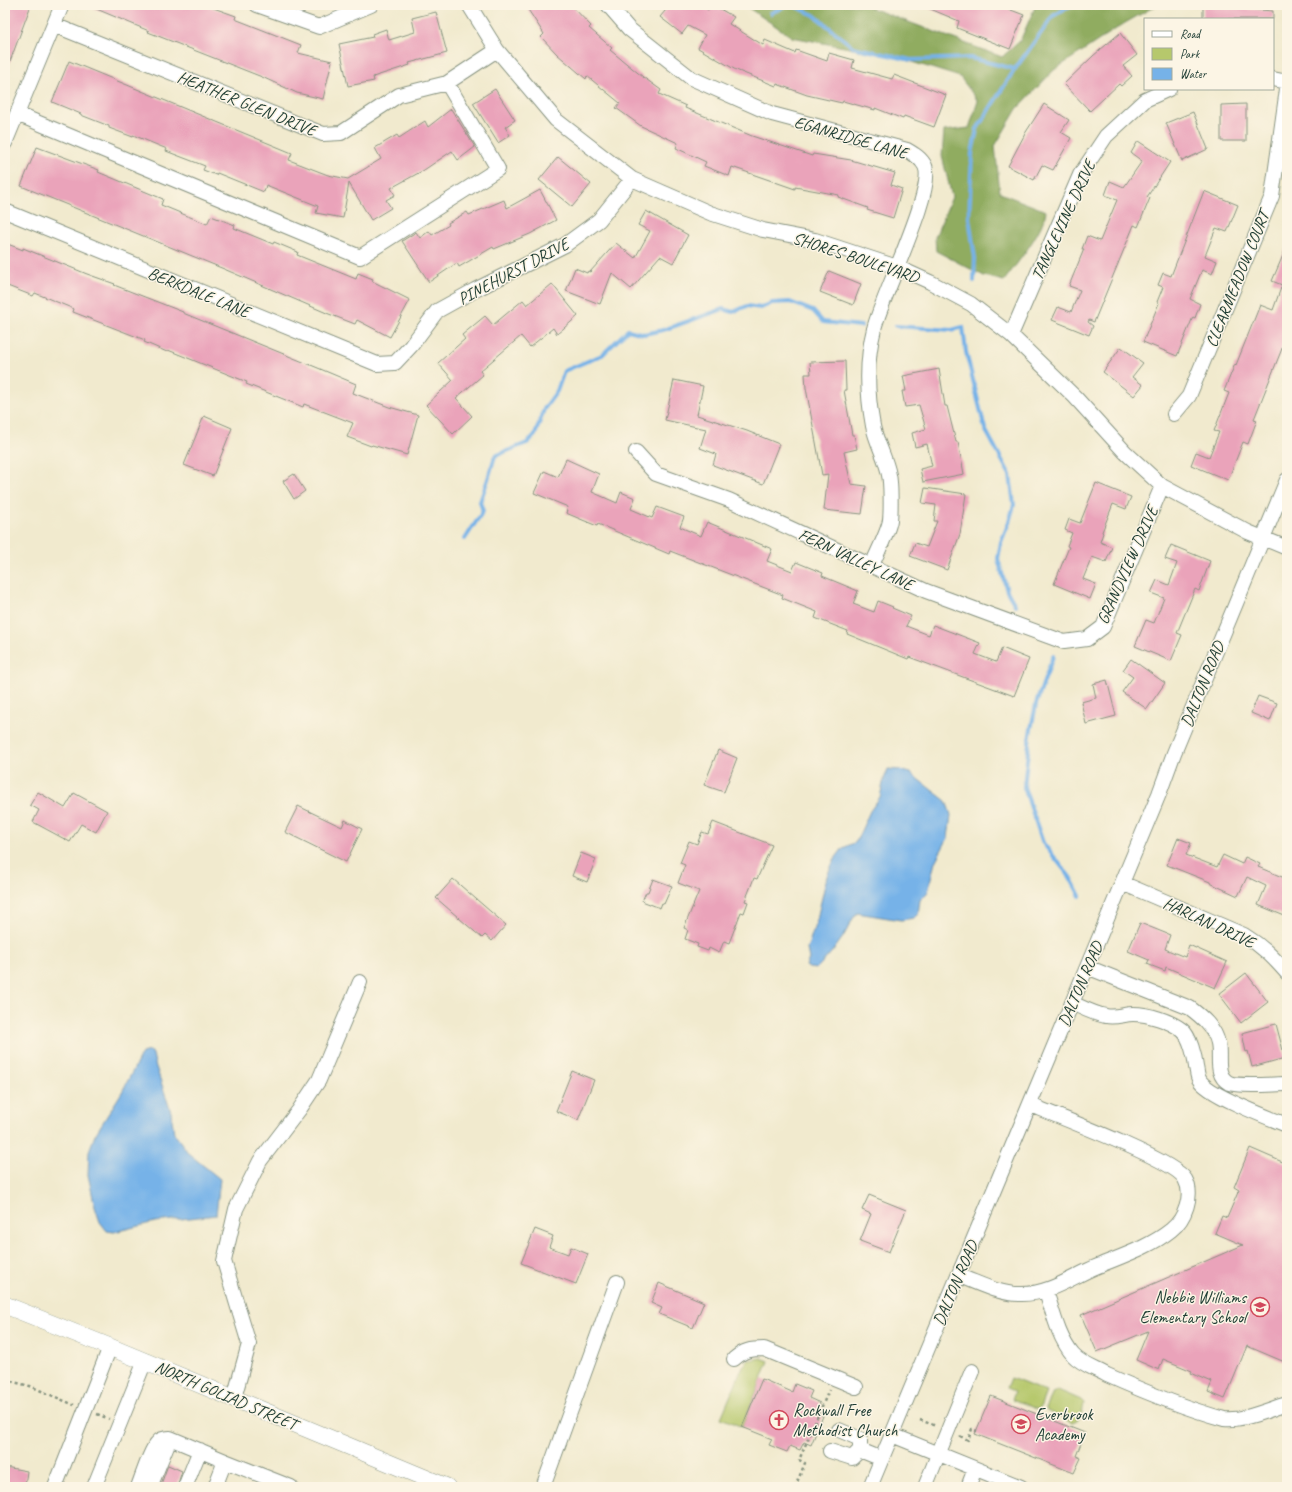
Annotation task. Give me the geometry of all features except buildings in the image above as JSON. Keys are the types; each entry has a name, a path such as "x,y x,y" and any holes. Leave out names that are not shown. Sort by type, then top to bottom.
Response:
{"main road":[{"name":"NORTH GOLIAD STREET","path":"5,1305 145,1361 447,1487"}],"street":[{"path":"5,143 62,5"},
{"path":"258,5 319,27 371,5"},
{"name":"SHORES BOULEVARD","path":"469,5 497,50 556,120 632,179 710,213 763,230 815,240 897,267 972,304 1011,335 1076,397 1126,452 1162,486 1248,532 1287,548"},
{"name":"EGANRIDGE LANE","path":"608,5 629,29 691,78 772,114 907,150 918,157 925,166 927,179 916,219 874,329 867,372 873,426 889,476 890,521 872,565"},
{"name":"HEATHER GLEN DRIVE","path":"54,25 323,134 341,133 400,95 447,83 497,50"},
{"path":"1274,79 1287,82"},
{"path":"17,114 360,257 498,169 447,83"},
{"name":"CLEARMEADOW COURT","path":"1174,414 1189,396 1272,196 1287,89"},
{"name":"TANGLEVINE DRIVE","path":"1011,335 1080,174 1106,136 1145,100 1167,90"},
{"name":"PINEHURST DRIVE","path":"396,363 438,311 475,290 565,245 599,220 632,179"},
{"name":"BERKDALE LANE","path":"5,211 377,364 396,363"},
{"name":"FERN VALLEY LANE","path":"636,452 656,474 729,500 926,591 1064,642 1087,639"},
{"name":"DALTON ROAD","path":"870,1487 1159,794 1177,745 1287,480"},
{"name":"GRANDVIEW DRIVE","path":"1087,639 1103,627 1162,486"},
{"name":"HARLAN DRIVE","path":"1122,883 1244,935 1260,945 1273,956 1287,973"},
{"path":"1087,967 1190,1008 1198,1014 1206,1021 1213,1031 1218,1043 1219,1068 1223,1077 1229,1083 1287,1084"},
{"path":"234,1398 249,1344 224,1261 236,1209 260,1161 299,1110 319,1080 360,982"},
{"path":"1072,1003 1107,1016 1117,1017 1133,1014 1150,1016 1169,1023 1184,1031 1195,1059 1199,1080 1215,1094 1287,1125"},
{"path":"958,1276 1003,1293 1022,1294 1046,1291 1154,1241 1172,1230 1181,1219 1189,1204 1185,1177 1160,1161 1130,1146 1030,1105"},
{"path":"543,1487 616,1282"},
{"path":"1046,1291 1055,1321 1063,1340 1074,1356 1091,1367 1141,1391 1230,1420 1287,1404"},
{"path":"55,1487 110,1347"},
{"path":"734,1359 739,1354 751,1348 764,1349 856,1387"},
{"path":"94,1487 145,1361"},
{"path":"925,1487 972,1371"},
{"path":"830,1451 852,1458 860,1450 860,1439 839,1430"},
{"path":"892,1435 1021,1487"},
{"path":"150,1487 170,1438"},
{"path":"138,1487 158,1442 163,1439 170,1438 226,1461 262,1482 285,1486"},
{"path":"185,1487 200,1450"},
{"path":"860,1450 882,1459"},
{"path":"215,1487 226,1461"},
{"path":"968,1487 975,1469"}],"path":[{"path":"795,1487 805,1463 799,1460 834,1378"},
{"path":"5,1380 30,1386 120,1424"}],"green space":[{"path":"744,5 863,5 1002,57 1020,41 1036,5 1157,5 1125,23 1054,70 1017,109 995,146 1000,193 1046,211 1035,238 1004,281 984,276 936,251 935,237 952,197 942,156 944,131 969,128 978,101 960,77 896,57 792,37"},
{"path":"761,1358 769,1361 742,1427 721,1418 743,1366 749,1360"},
{"path":"1011,1378 1046,1392 1039,1410 1012,1399 1015,1391 1007,1388"},
{"path":"1058,1390 1081,1400 1084,1403 1081,1415 1075,1422 1072,1423 1047,1411 1046,1408 1053,1393"}],"water":[{"path":"888,769 910,773 946,801 951,815 948,838 935,862 928,892 920,900 918,914 914,918 901,920 857,913 837,946 816,969 809,968 806,966 809,959 807,949 817,919 827,876 834,860 843,848 856,842 870,811 880,797"},
{"path":"149,1051 153,1054 171,1112 174,1133 189,1154 220,1179 216,1215 155,1222 114,1232 107,1231 100,1222 95,1207 88,1175 89,1151 95,1135 122,1092 142,1053"}],"waterway":[{"path":"771,13 787,5"},
{"path":"792,5 814,15 853,47 911,60 970,58 1015,69"},
{"path":"974,281 975,258 969,218 972,153 977,129 1015,69 1053,16 1072,5"},
{"path":"465,539 483,511 480,502 495,456 527,443 535,435 544,409 557,391 564,371 602,355 628,330 644,334 663,330 723,309 733,312 747,306 761,308 772,303 790,302 813,311 823,322 861,326"},
{"path":"896,326 952,330 963,327 966,352 985,429 1010,475 1014,505 1001,542 998,559 1007,591 1015,605"},
{"path":"1053,656 1036,704 1030,734 1024,787 1043,843 1070,877 1080,896"}],"place":[{"name":"Nebbie Williams Elementary School","path":"1260,1307"},
{"name":"Rockwall Free Methodist Church","path":"779,1420"},
{"name":"Everbrook Academy","path":"1021,1424"}]}
